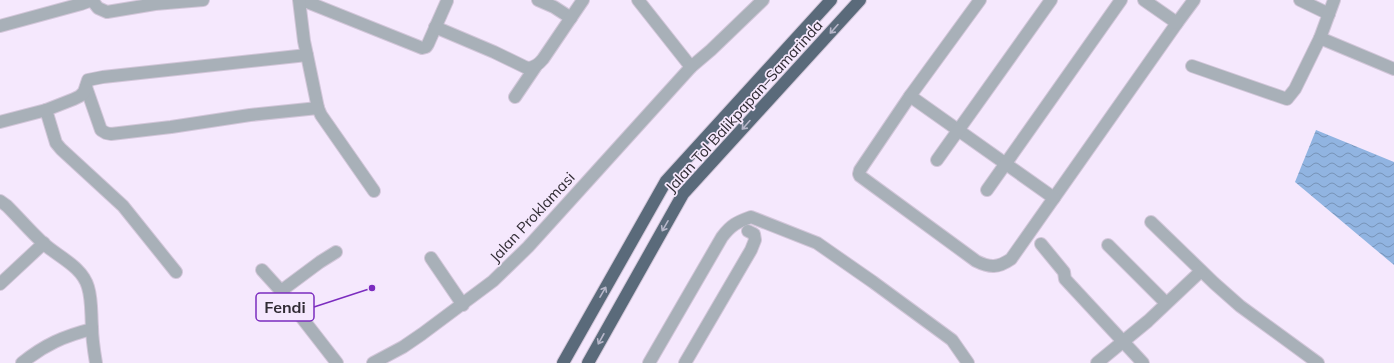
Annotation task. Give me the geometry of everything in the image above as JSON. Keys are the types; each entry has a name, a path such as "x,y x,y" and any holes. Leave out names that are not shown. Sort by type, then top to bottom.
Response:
{"highway":[{"name":"Jalan Tol Balikpapan–Samarinda","path":"563,363 666,181 831,0"},
{"name":"Jalan Tol Balikpapan–Samarinda","path":"588,363 683,194 860,0"}],"street":[{"path":"0,26 92,0 98,8 106,12 155,4 203,0"},
{"path":"374,191 318,108 306,55 301,0 422,48 426,47 428,44 446,0"},
{"path":"538,0 554,7 571,18"},
{"path":"515,97 583,0"},
{"path":"638,0 691,67"},
{"name":"Jalan Proklamasi","path":"373,363 409,342 493,281 528,247 691,67 763,0"},
{"path":"980,0 910,96 858,174 976,261 985,266 1003,264 1011,259 1194,0"},
{"path":"937,160 1051,0"},
{"path":"987,190 1121,0"},
{"path":"1144,0 1177,23"},
{"path":"1300,0 1329,14"},
{"path":"1192,66 1287,99 1295,89 1320,38 1334,0"},
{"path":"435,27 527,68 536,66"},
{"path":"1320,38 1394,70"},
{"path":"0,122 46,110 80,96 86,87 88,80 306,55"},
{"path":"86,87 101,130 111,134 250,115 318,108"},
{"path":"910,96 1054,198"},
{"path":"46,110 56,143 122,206 176,272"},
{"path":"0,201 7,206 44,243 70,263 85,279 90,300 96,363"},
{"path":"649,363 722,237 736,222 752,217 817,243 952,340 968,363"},
{"path":"1151,222 1201,271 1240,306 1318,363"},
{"path":"685,363 751,250 755,240 754,234 748,231"},
{"path":"0,284 44,243"},
{"path":"1041,244 1064,272 1065,279 1143,363"},
{"path":"1108,245 1166,303"},
{"path":"281,291 336,252"},
{"path":"431,258 463,304"},
{"path":"262,270 281,291 337,363"},
{"path":"1097,363 1201,271"},
{"path":"22,363 50,343 71,334 92,329"}],"water":[{"path":"1316,130 1394,162 1394,265 1295,182"}],"place":[{"name":"Fendi","path":"372,288"}]}
